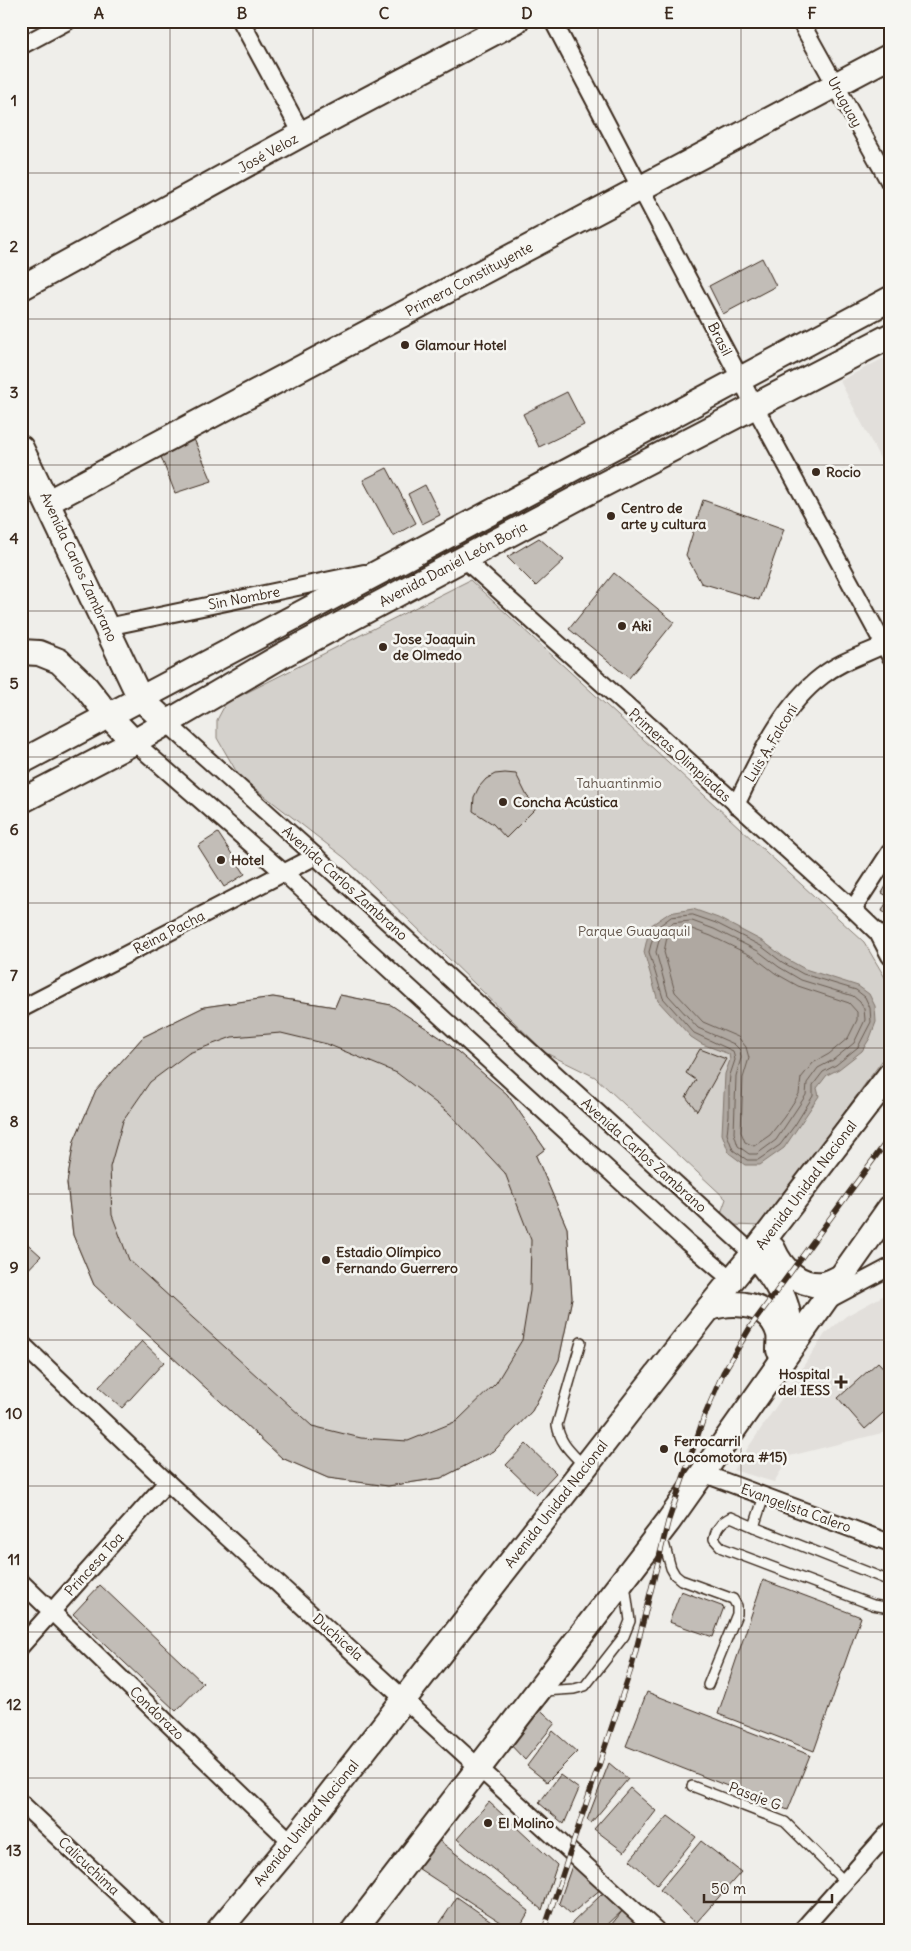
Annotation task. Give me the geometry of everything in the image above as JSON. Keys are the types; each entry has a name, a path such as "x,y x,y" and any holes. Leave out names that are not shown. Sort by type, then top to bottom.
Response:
{"street":[{"path":"21,46 68,21"},
{"path":"241,21 302,134"},
{"name":"José Veloz","path":"21,288 302,134 516,21"},
{"name":"Brasil","path":"553,21 754,405 888,648"},
{"name":"Uruguay","path":"800,21 890,183"},
{"name":"Primera Constituyente","path":"48,502 890,56"},
{"name":"Avenida Daniel León Borja","path":"21,762 890,299"},
{"name":"Avenida Daniel León Borja","path":"21,801 134,742 283,655 754,405 890,336"},
{"name":"Avenida Carlos Zambrano","path":"21,448 140,698 753,1254"},
{"name":"Primeras Olimpiadas","path":"464,559 853,909 878,933 890,956"},
{"name":"Sin Nombre","path":"107,627 381,570"},
{"name":"Luis A. Falconí","path":"736,805 776,728 798,698 822,676 854,657 888,648"},
{"path":"21,652 40,653 59,661 85,686 108,716 134,742 283,872 732,1280 756,1294 786,1301 826,1301 890,1267"},
{"path":"853,909 890,852"},
{"name":"Reina Pacha","path":"21,1009 316,856"},
{"name":"Avenida Unidad Nacional","path":"219,1930 292,1843 753,1254 890,1075"},
{"path":"354,1930 661,1532 890,1208"},
{"path":"774,1227 772,1246 779,1262 790,1274 810,1284 826,1284 843,1276"},
{"path":"753,1254 770,1272 786,1301 788,1314 789,1333 784,1350 771,1378"},
{"path":"709,1308 722,1304 736,1303 754,1306 771,1318 779,1335 779,1354 771,1378"},
{"name":"Duchicela","path":"21,1343 167,1482 656,1930"},
{"name":"Evangelista Calero","path":"702,1473 890,1543"},
{"name":"Princesa Toa","path":"21,1646 167,1482"},
{"name":"Condorazo","path":"21,1582 292,1843"},
{"name":"Calicuchima","path":"21,1803 157,1930"},
{"path":"802,1930 890,1831"}],"lane":[{"path":"581,1342 558,1425 558,1435 562,1444 585,1467"},
{"path":"754,1527 764,1496"},
{"path":"890,1581 731,1518 724,1521 716,1530 714,1539 722,1548 873,1605 890,1608"},
{"path":"661,1532 675,1576 681,1580 733,1599 737,1606 737,1614 708,1685"},
{"path":"538,1691 574,1689 585,1686 624,1636 630,1621 624,1580"},
{"name":"Pasaje G","path":"692,1786 785,1822 845,1882"}],"shaded area":[{"path":"890,355 890,478 840,381"},
{"name":"Hospital del IESS","path":"890,1292 890,1431 790,1456 774,1482 733,1470 825,1334 846,1316"}],"green space":[{"name":"Parque Guayaquil","path":"470,580 864,942 890,986 890,1050 761,1226 734,1225 721,1213 726,1199 595,1077 546,1053 346,859 239,776 217,738 217,720 226,703"},
{"name":"Estadio Olímpico Fernando Guerrero","path":"340,995 391,1005 444,1040 507,1094 545,1149 536,1156 567,1228 572,1298 559,1360 532,1411 494,1451 441,1478 388,1486 328,1478 282,1458 94,1285 73,1235 67,1183 74,1141 96,1090 143,1037 204,1007 273,997 335,1007"}],"water":[{"path":"693,909 718,918 764,942 785,958 805,969 858,986 869,994 875,1006 876,1022 870,1038 862,1051 839,1069 827,1075 817,1088 819,1096 784,1148 760,1165 745,1165 729,1153 722,1134 725,1074 730,1060 729,1054 702,1044 691,1037 658,1001 644,952 650,926 669,913"}],"building":[{"path":"762,258 776,286 723,314 709,286"},
{"path":"567,392 584,425 539,447 523,414"},
{"path":"191,432 212,481 175,493 158,449"},
{"path":"387,468 416,523 393,536 363,480"},
{"path":"425,485 440,515 422,524 408,494"},
{"path":"703,500 784,529 759,600 701,583 686,555"},
{"path":"539,538 564,560 536,586 507,557"},
{"name":"Aki","path":"614,573 674,622 629,678 569,629"},
{"name":"Concha Acústica","path":"495,774 516,774 527,796 537,807 506,838 493,824 473,811 474,797 479,787 486,779"},
{"name":"Hotel","path":"218,833 245,874 224,887 198,846"},
{"path":"890,879 890,916 882,911 889,897 882,893"},
{"path":"340,995 391,1005 444,1040 507,1094 545,1149 536,1156 567,1228 572,1298 559,1360 532,1411 494,1451 441,1478 388,1486 328,1478 282,1458 94,1285 73,1235 67,1183 74,1141 96,1090 143,1037 204,1007 273,997 335,1007","holes":["281,1033 327,1044 397,1073 449,1113 505,1173 531,1240 530,1291 522,1340 496,1383 457,1421 408,1441 361,1438 312,1426 129,1260 112,1215 110,1167 123,1121 150,1082 189,1053 232,1037"]},
{"path":"700,1049 726,1059 697,1111 686,1097 696,1080 686,1073"},
{"path":"21,1238 41,1256 21,1277"},
{"path":"142,1341 164,1362 122,1408 99,1387"},
{"path":"878,1362 890,1375 890,1407 865,1429 838,1398"},
{"path":"526,1444 556,1473 536,1494 506,1465"},
{"path":"763,1580 861,1617 814,1751 718,1714"},
{"path":"100,1585 203,1683 176,1711 73,1614"},
{"path":"681,1591 724,1607 713,1637 669,1622"},
{"path":"647,1692 810,1755 788,1810 626,1746"},
{"path":"534,1704 555,1723 525,1760 506,1740"},
{"path":"553,1731 577,1752 547,1782 527,1766"},
{"path":"609,1763 628,1779 591,1823 587,1820"},
{"path":"560,1775 579,1789 564,1824 539,1803"},
{"path":"630,1788 656,1811 624,1852 594,1829"},
{"name":"El Molino","path":"489,1802 557,1865 542,1910 457,1839"},
{"path":"668,1816 696,1837 657,1885 630,1860"},
{"path":"432,1835 529,1911 518,1930 513,1930 410,1863"},
{"path":"701,1841 741,1872 696,1923 660,1890"},
{"path":"574,1860 601,1889 571,1914 559,1903"},
{"path":"603,1893 624,1909 602,1930 575,1930 570,1925"},
{"path":"457,1897 504,1930 443,1930 438,1926"},
{"path":"624,1909 647,1930 607,1930"}],"railway":[{"path":"544,1930 632,1666 668,1522 704,1417 723,1373 751,1326 890,1137"}],"place":[{"name":"Glamour Hotel","path":"405,345"},
{"name":"Rocio","path":"816,472"},
{"name":"Centro de arte y cultura","path":"611,516"},
{"name":"Aki","path":"622,626"},
{"name":"Jose Joaquin de Olmedo","path":"383,647"},
{"name":"Concha Acústica","path":"503,802"},
{"name":"Hotel","path":"221,860"},
{"name":"Estadio Olímpico Fernando Guerrero","path":"326,1260"},
{"name":"Hospital del IESS","path":"841,1382"},
{"name":"Ferrocarril (Locomotora #15)","path":"664,1449"},
{"name":"El Molino","path":"488,1823"}],"park label":[{"name":"Tahuantinmio","path":"619,783"}]}
